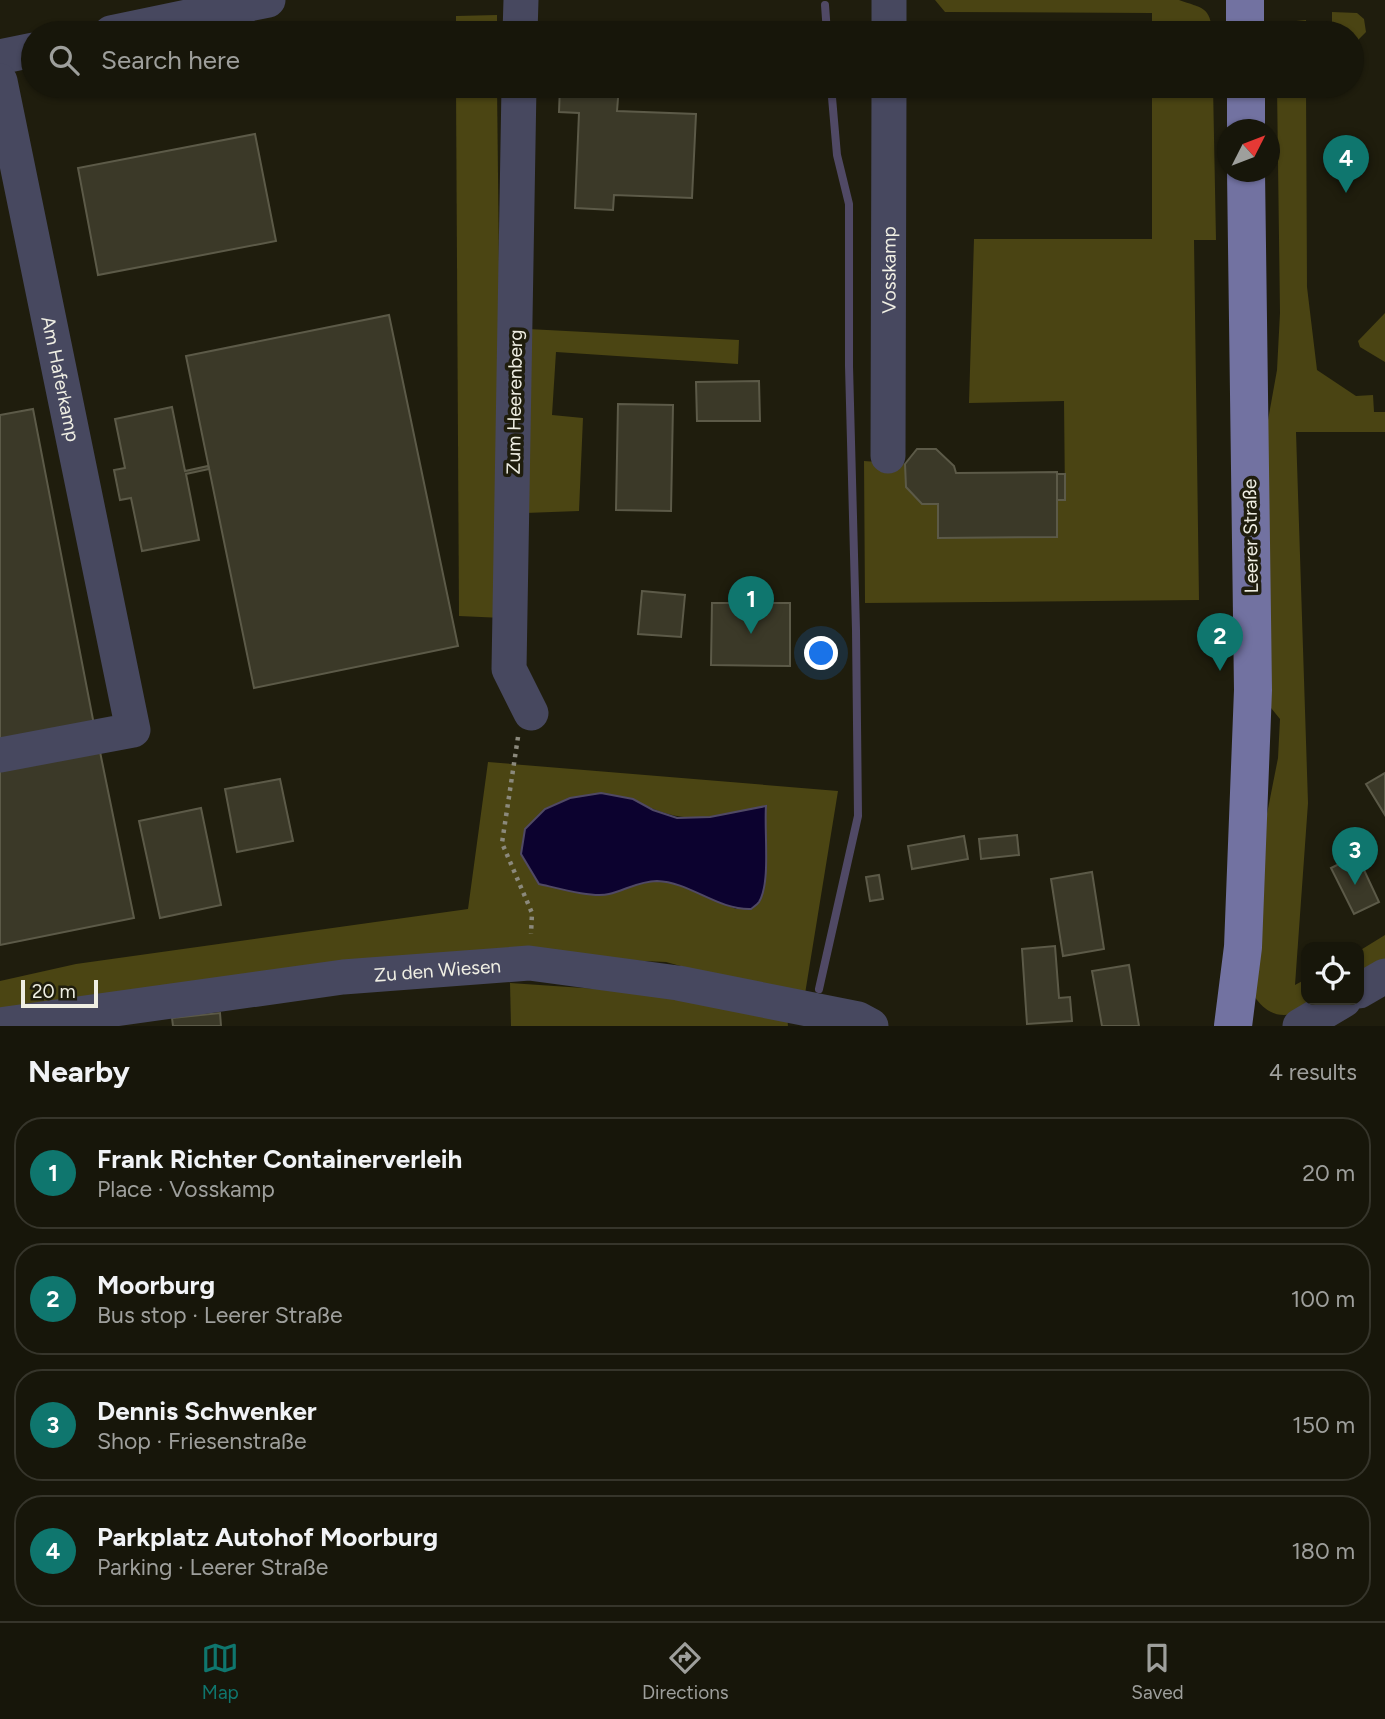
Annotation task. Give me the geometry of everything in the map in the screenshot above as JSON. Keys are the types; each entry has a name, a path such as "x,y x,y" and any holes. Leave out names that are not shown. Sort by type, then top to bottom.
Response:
{"main road":[{"path":"1245,0 1245,21"},
{"path":"1245,98 1246,119"},
{"name":"Leerer Straße","path":"1233,1026 1243,947 1253,690 1246,182"}],"street":[{"path":"168,21 268,0"},
{"path":"520,21 521,0"},
{"path":"889,0 889,21"},
{"path":"0,57 21,53"},
{"name":"Am Haferkamp","path":"0,81 133,730 0,755"},
{"name":"Zum Heerenberg","path":"519,98 509,668 531,713"},
{"name":"Vosskamp","path":"888,456 889,98"},
{"name":"Zu den Wiesen","path":"0,1025 343,977 529,963 678,983 858,1019 871,1026"},
{"path":"1364,988 1385,976"},
{"path":"1300,1026 1336,1005"}],"path":[{"path":"529,963 532,913 502,844 519,733 531,713"}],"shaded area":[{"path":"935,0 1179,0 1204,10 1210,21 1152,21 1152,13 945,12"},
{"path":"1332,12 1357,13 1364,19 1366,32 1364,34 1364,21 1332,21"},
{"path":"497,15 497,21 456,21 456,16"},
{"path":"456,98 497,98 503,618 459,616"},
{"path":"1152,98 1213,98 1216,240 1194,240 1199,600 865,603 864,461 905,464 906,487 922,504 938,504 938,538 1057,537 1057,500 1065,499 1064,401 969,403 974,239 1152,239"},
{"path":"1277,98 1306,98 1307,287 1317,370 1356,396 1373,395 1374,412 1385,412 1385,432 1296,432 1308,803 1295,985 1301,982 1301,1005 1314,1005 1286,1015 1270,1011 1254,996 1264,829 1278,758 1280,719 1267,703 1268,420 1277,370 1280,313 1280,119 1277,119"},
{"path":"1385,313 1385,362 1360,347 1358,341"},
{"path":"528,329 739,340 738,364 556,352 552,415 583,418 579,511 525,513"},
{"path":"488,762 838,791 804,1000 666,962 462,953 0,1013 0,981 76,964 468,909","holes":["633,799 668,814 698,818 766,807 764,885 736,909 673,883 655,881 606,895 539,884"]},
{"path":"601,793 633,799 653,810 677,818 710,817 766,806 766,870 759,902 751,909 739,908 681,886 657,881 602,895 539,884 521,854 525,829 545,809 570,798"},
{"path":"1385,935 1385,959 1364,973 1364,948"},
{"path":"510,983 657,993 787,1015 788,1026 511,1026"}],"building":[{"path":"560,98 618,98 617,111 696,114 692,198 614,195 613,210 575,208 579,113 559,112"},
{"path":"255,134 276,241 98,275 78,168"},
{"path":"389,315 458,646 254,688 186,356"},
{"path":"759,381 760,421 697,421 696,382"},
{"path":"618,404 673,405 671,511 616,510"},
{"path":"172,407 185,471 208,466 209,469 186,474 199,540 142,551 131,498 120,500 114,470 125,468 115,419"},
{"path":"33,409 95,730 0,748 0,415"},
{"path":"917,449 936,449 954,466 956,473 1057,472 1057,537 938,538 938,504 922,504 906,487 905,464"},
{"path":"1057,474 1065,474 1065,500 1057,500"},
{"path":"642,591 685,595 681,637 638,634"},
{"path":"712,603 790,603 790,666 711,665"},
{"path":"98,742 134,918 0,945 0,762"},
{"path":"1385,773 1385,815 1366,784"},
{"path":"280,779 293,841 237,852 225,789"},
{"path":"201,808 221,905 160,918 139,821"},
{"path":"1017,835 1019,855 981,859 979,839"},
{"path":"964,836 968,859 912,869 908,846"},
{"path":"1357,855 1379,902 1354,914 1331,868"},
{"path":"1092,872 1104,949 1063,956 1051,879"},
{"path":"879,875 883,899 870,901 866,877"},
{"path":"1055,946 1059,998 1070,997 1072,1021 1027,1024 1022,949"},
{"path":"1129,965 1139,1026 1102,1026 1092,971"},
{"path":"220,1013 221,1026 173,1026 172,1018"}],"waterway":[{"path":"825,5 826,21"},
{"path":"819,989 858,816 849,366 849,204 837,155 832,98"}],"place":[{"name":"Parkplatz Autohof Moorburg","path":"1346,193"},
{"name":"Frank Richter Containerverleih","path":"751,634"},
{"name":"Moorburg","path":"1220,671"},
{"name":"Dennis Schwenker","path":"1355,885"}]}
